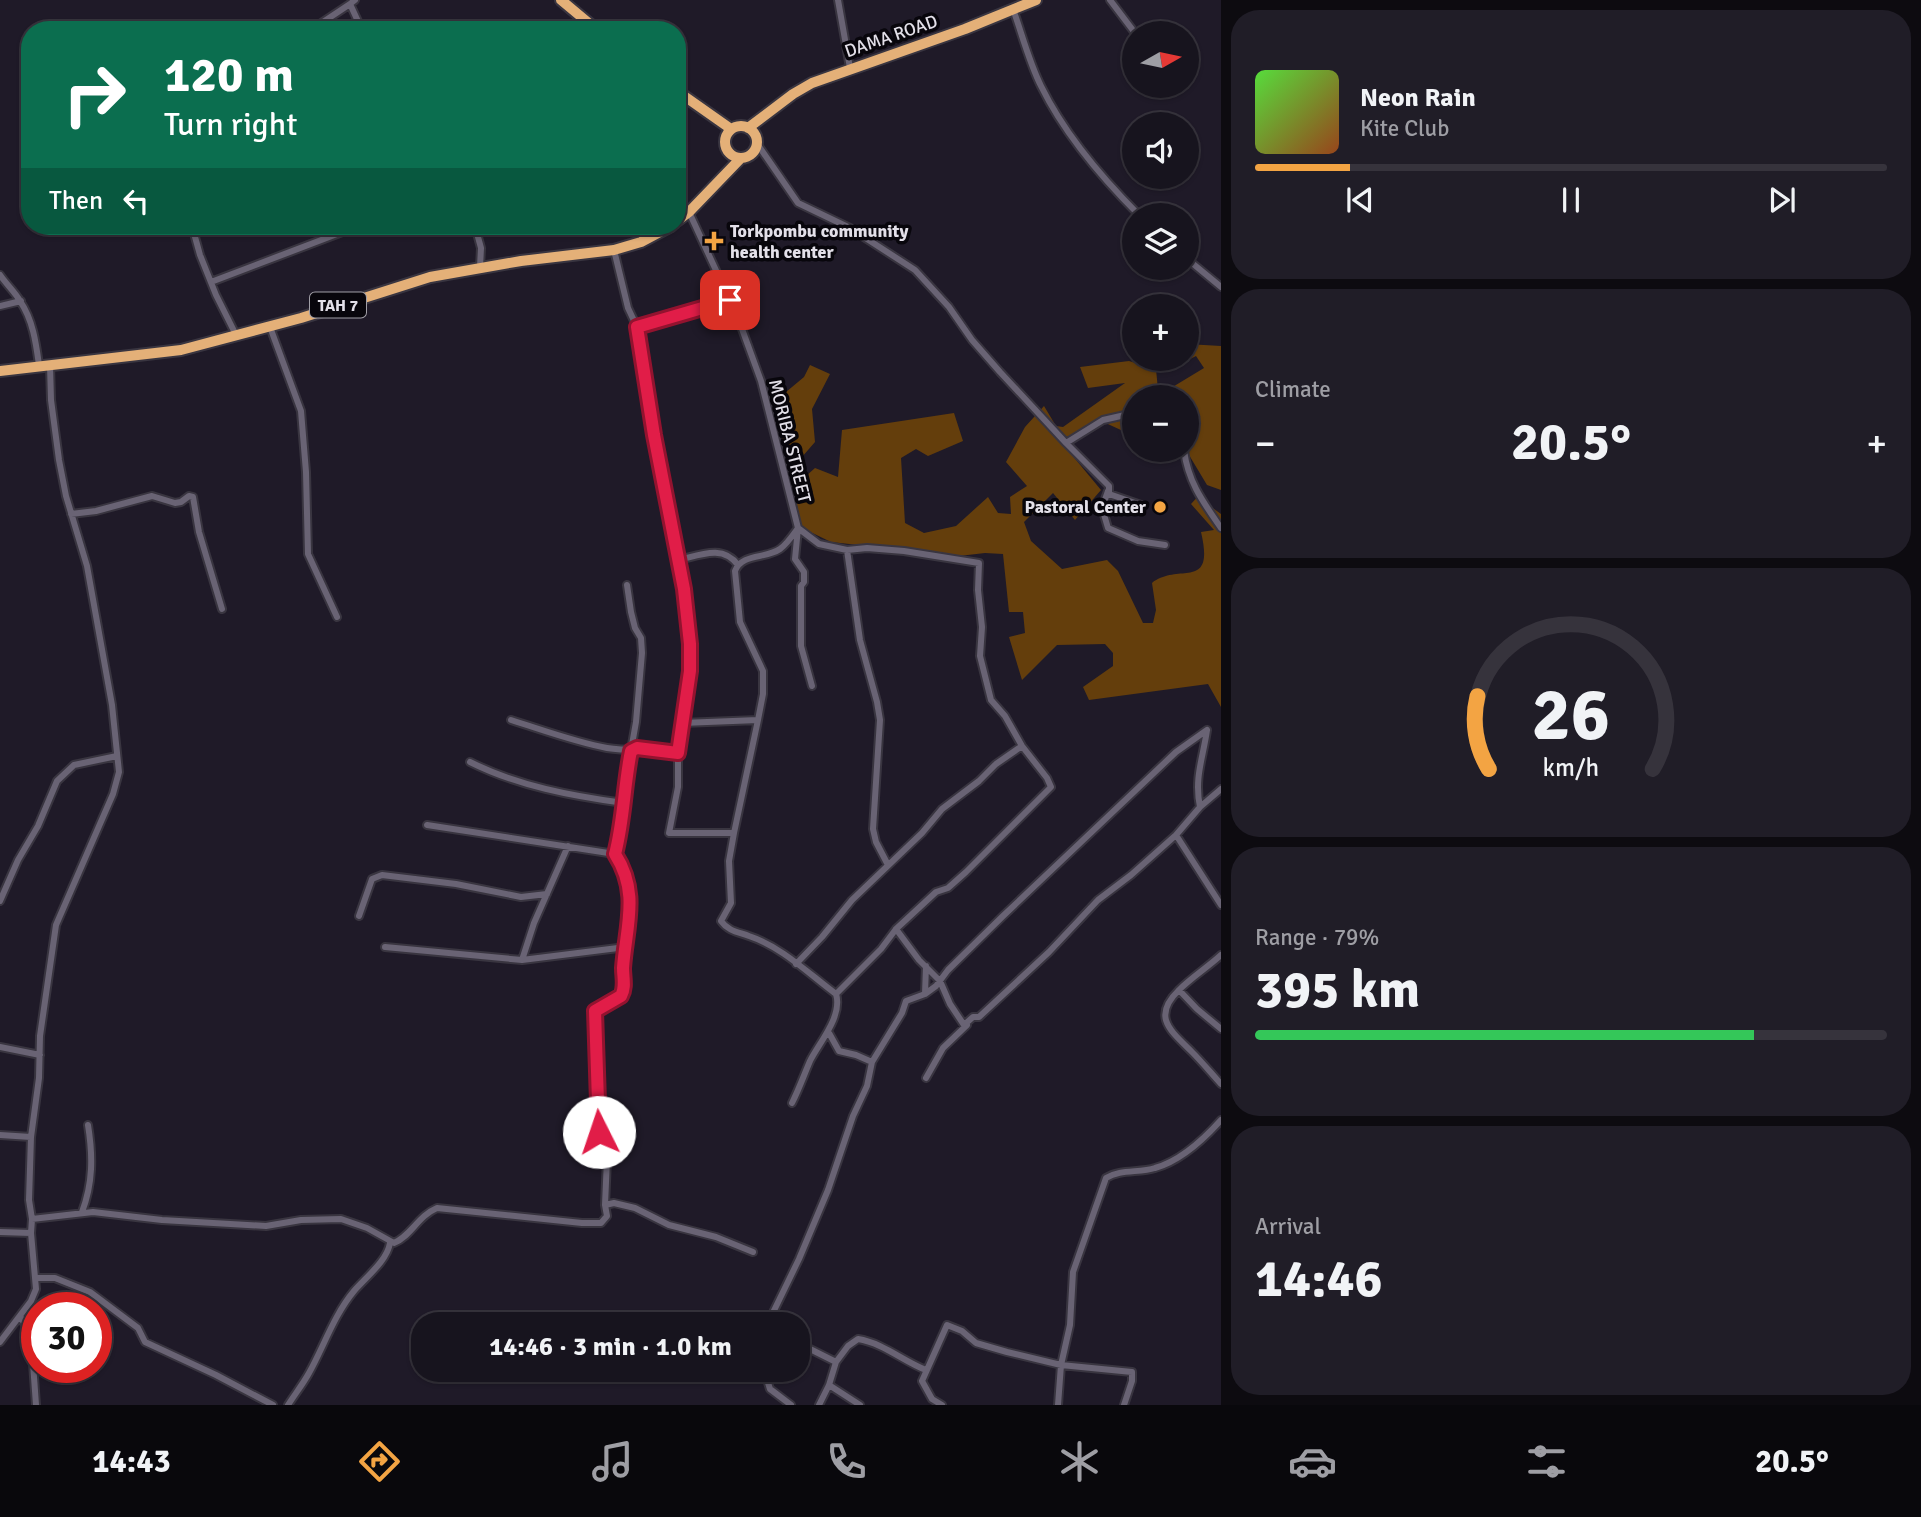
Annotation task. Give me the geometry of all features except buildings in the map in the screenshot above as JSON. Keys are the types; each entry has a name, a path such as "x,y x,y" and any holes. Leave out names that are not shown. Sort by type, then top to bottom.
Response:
{"highway":[{"path":"561,0 586,21"},
{"name":"DAMA ROAD","path":"748,128 812,83 965,29 1035,0"},
{"path":"686,98 729,133"},
{"path":"686,214 741,158 749,156 765,117"},
{"path":"721,177 729,153 726,145 729,133 739,126 748,128 757,141"},
{"path":"729,153 741,158"},
{"name":"TAH 7","path":"0,371 181,350 270,327 408,283 480,267 614,250 654,235"}],"street":[{"path":"838,0 850,68"},
{"path":"1110,0 1126,21"},
{"path":"324,21 352,1 359,21"},
{"path":"1013,9 1032,66 1052,105 1084,152 1129,203"},
{"path":"757,141 798,203 885,249 924,279 979,348 1109,486 1109,494 1142,505"},
{"name":"MORIBA STREET","path":"689,212 730,300 761,382 798,528 795,559 804,572 801,586 801,646 812,686"},
{"path":"195,235 211,282 236,335"},
{"path":"211,282 334,235"},
{"path":"477,235 481,248 480,267"},
{"path":"614,250 628,308 637,327 654,435 679,560 690,644 690,671 678,753 678,788 669,833 734,833"},
{"path":"1199,269 1221,287"},
{"path":"0,275 20,301 44,364 71,514 78,529 87,566 112,705 119,772 113,794 56,925 52,961 47,977 31,1137 29,1182 36,1278 34,1295 0,1342"},
{"path":"637,327 730,300"},
{"path":"0,306 20,301"},
{"path":"270,327 301,411 308,554 337,617"},
{"path":"1066,443 1103,420 1122,416"},
{"path":"1186,462 1194,488 1221,528"},
{"path":"1109,486 1102,508 1108,528 1138,541 1165,545"},
{"path":"71,514 96,511 152,496 175,503 189,496 193,497 199,533 222,609"},
{"path":"792,1103 810,1063 829,1032 838,1000 836,995 783,953 752,936 726,927 721,921 731,903 729,860 763,694 763,671 740,622 735,571 738,565 782,548 798,528 819,544 847,550 867,548 904,551 979,563 981,656 991,700 1005,716 1022,747 1051,787 957,880 948,888 936,892 895,929 881,949 836,995"},
{"path":"847,550 860,640 880,720 873,829 876,842 888,865"},
{"path":"679,560 713,551 732,557 738,565"},
{"path":"32,1219 82,1212 267,1226 301,1220 341,1219 367,1228 390,1243 402,1240 419,1219 437,1208 593,1223 600,1223 607,1216 607,1159 599,1132 597,1046 593,1019 595,1011 624,992 623,970 630,890 623,866 615,854 631,751 642,653 641,638 635,628 627,586"},
{"path":"682,723 758,719"},
{"path":"511,720 593,744 631,751 637,748 678,753"},
{"path":"774,1312 828,1190 853,1116 867,1086 872,1062 902,1013 906,1001 925,994 940,981 1003,916 1176,752 1207,730 1205,747 1199,762 1197,792 1200,807"},
{"path":"796,964 852,900 922,833 942,809 979,781 996,764 1022,747"},
{"path":"0,901 57,782 74,765 117,756"},
{"path":"470,762 501,776 551,790 624,803"},
{"path":"895,929 940,981 950,1004 964,1025 973,1017 984,1013 1098,900 1176,835 1200,807 1221,789"},
{"path":"427,825 615,854"},
{"path":"1176,835 1221,905"},
{"path":"522,960 534,923 568,846"},
{"path":"359,916 372,879 382,875 456,884 521,897 547,894"},
{"path":"385,947 522,960 626,947"},
{"path":"1221,955 1179,990 1168,1001 1165,1010 1169,1030 1221,1084"},
{"path":"925,994 928,981 926,966"},
{"path":"1179,990 1221,1029"},
{"path":"926,1078 943,1048 975,1018"},
{"path":"829,1032 839,1051 872,1062"},
{"path":"0,1047 40,1055"},
{"path":"1058,1405 1061,1365 1070,1325 1073,1272 1106,1178 1154,1168 1180,1157 1221,1120"},
{"path":"82,1212 91,1185 92,1153 88,1125"},
{"path":"0,1135 31,1137"},
{"path":"605,1205 614,1203 635,1208 669,1224 703,1233 753,1252"},
{"path":"0,1232 31,1233"},
{"path":"288,1405 311,1371 324,1341 350,1296 389,1250 390,1243"},
{"path":"36,1278 55,1278 90,1292 138,1328 145,1342 156,1349 197,1365 273,1405"},
{"path":"20,1316 31,1335 36,1405"},
{"path":"942,1405 932,1399 922,1381 947,1325 962,1331 976,1343 1061,1365 1132,1372 1132,1381 1124,1405"},
{"path":"819,1405 836,1362 848,1346 858,1339 879,1345 909,1364 926,1370"},
{"path":"810,1349 836,1362"},
{"path":"768,1382 770,1389 792,1405"},
{"path":"829,1385 860,1405"}],"shaded area":[{"path":"1199,345 1221,346 1221,490 1207,485 1193,462 1199,462 1199,385 1176,385 1204,368 1199,360"},
{"path":"1122,362 1122,371 1156,371 1158,385 1122,385 1125,383 1088,388 1080,367"},
{"path":"810,365 830,374 812,409 815,442 795,465 806,476 815,468 838,477 842,430 954,413 963,441 928,456 916,449 901,458 905,523 924,533 956,526 988,497 998,513 1011,514 1010,497 1027,486 1006,462 1025,427 1044,406 1056,426 1063,427 1122,385 1122,431 1099,420 1062,443 1101,490 1075,520 1053,493 1024,522 1031,541 1062,569 1107,560 1118,571 1143,623 1153,623 1156,610 1152,583 1162,577 1192,572 1199,569 1203,562 1201,532 1214,530 1191,504 1201,493 1210,506 1221,514 1221,707 1208,684 1089,700 1083,687 1113,666 1113,653 1105,644 1057,645 1022,680 1009,637 1025,633 1023,612 1009,612 1003,554 959,556 831,542 802,528 774,402 804,377"}],"place":[{"name":"Torkpombu community health center","path":"714,241"},
{"name":"Pastoral Center","path":"1160,507"}],"route":[{"path":"599,1132 597,1038 593,1019 595,1011 624,992 623,970 630,890 623,866 615,854 623,820 631,751 637,748 678,753 690,671 684,589 654,435 637,327 730,300"}]}
